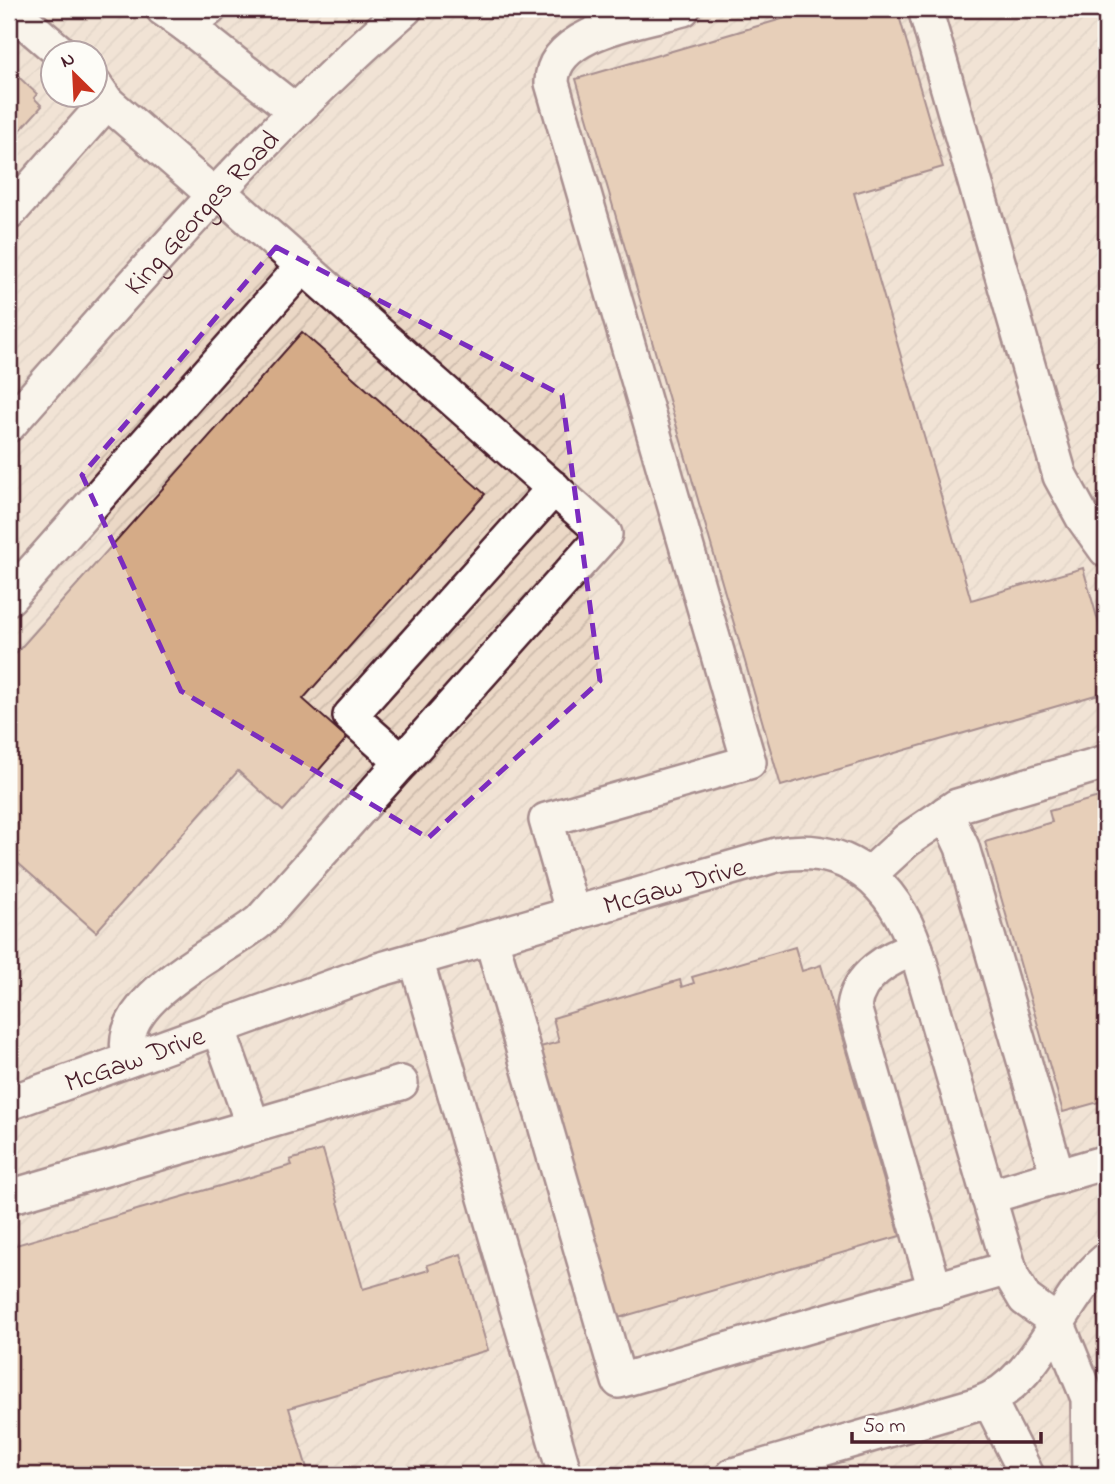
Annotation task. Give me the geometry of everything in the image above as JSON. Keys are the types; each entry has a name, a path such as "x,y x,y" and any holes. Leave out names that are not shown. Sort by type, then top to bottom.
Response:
{"street":[{"path":"10,9 44,38"},
{"name":"King Georges Road","path":"9,425 216,193 294,110 405,9"},
{"path":"573,914 546,820 748,762 552,83 557,60 577,41 683,9"},
{"path":"925,9 1058,469 1074,504 1106,550"},
{"path":"186,14 294,110"},
{"path":"108,98 303,266 605,534 260,921 230,944 183,971 150,1002 127,1033 125,1042 130,1059"},
{"path":"9,213 89,108"},
{"path":"9,598 303,266"},
{"path":"402,762 350,716 554,488"},
{"path":"869,875 907,840 946,813 984,797 1106,762"},
{"path":"946,813 962,847 1058,1177"},
{"name":"McGaw Drive","path":"9,1102 416,959 789,852 832,857 869,875 897,906 916,949 1009,1268 1025,1299 1057,1322"},
{"path":"491,937 619,1381 1009,1268"},
{"path":"916,949 892,956 879,965 858,994 854,1007 935,1290"},
{"path":"416,959 565,1475"},
{"path":"218,1027 253,1126"},
{"path":"9,1197 401,1083"},
{"path":"988,1197 1106,1162"},
{"path":"733,1475 989,1400 1019,1376 1078,1289 1106,1259"},
{"path":"1057,1322 1088,1398 1089,1475"},
{"path":"989,1400 1027,1475"}],"highlighted area":[{"path":"276,247 562,395 600,681 428,838 181,691 82,475"}],"shaded area":[{"path":"9,9 1106,9 1106,1475 9,1475"}],"building":[{"path":"816,9 897,9 943,167 854,193 971,600 1083,568 1106,649 1106,692 781,786 576,79"},
{"path":"9,68 37,94 34,98 40,108 9,143"},
{"path":"302,332 485,494 303,699 347,738 283,811 238,771 96,932 9,855 9,661"},
{"path":"1106,795 1106,1100 1063,1112 985,842 1052,822 1049,811"},
{"path":"795,947 802,971 821,965 900,1236 618,1318 540,1047 559,1042 553,1018 680,980 682,987 694,983 692,977"},
{"path":"323,1150 363,1289 429,1270 427,1265 461,1254 488,1350 289,1408 309,1475 9,1475 9,1247 292,1165 290,1160"}]}
